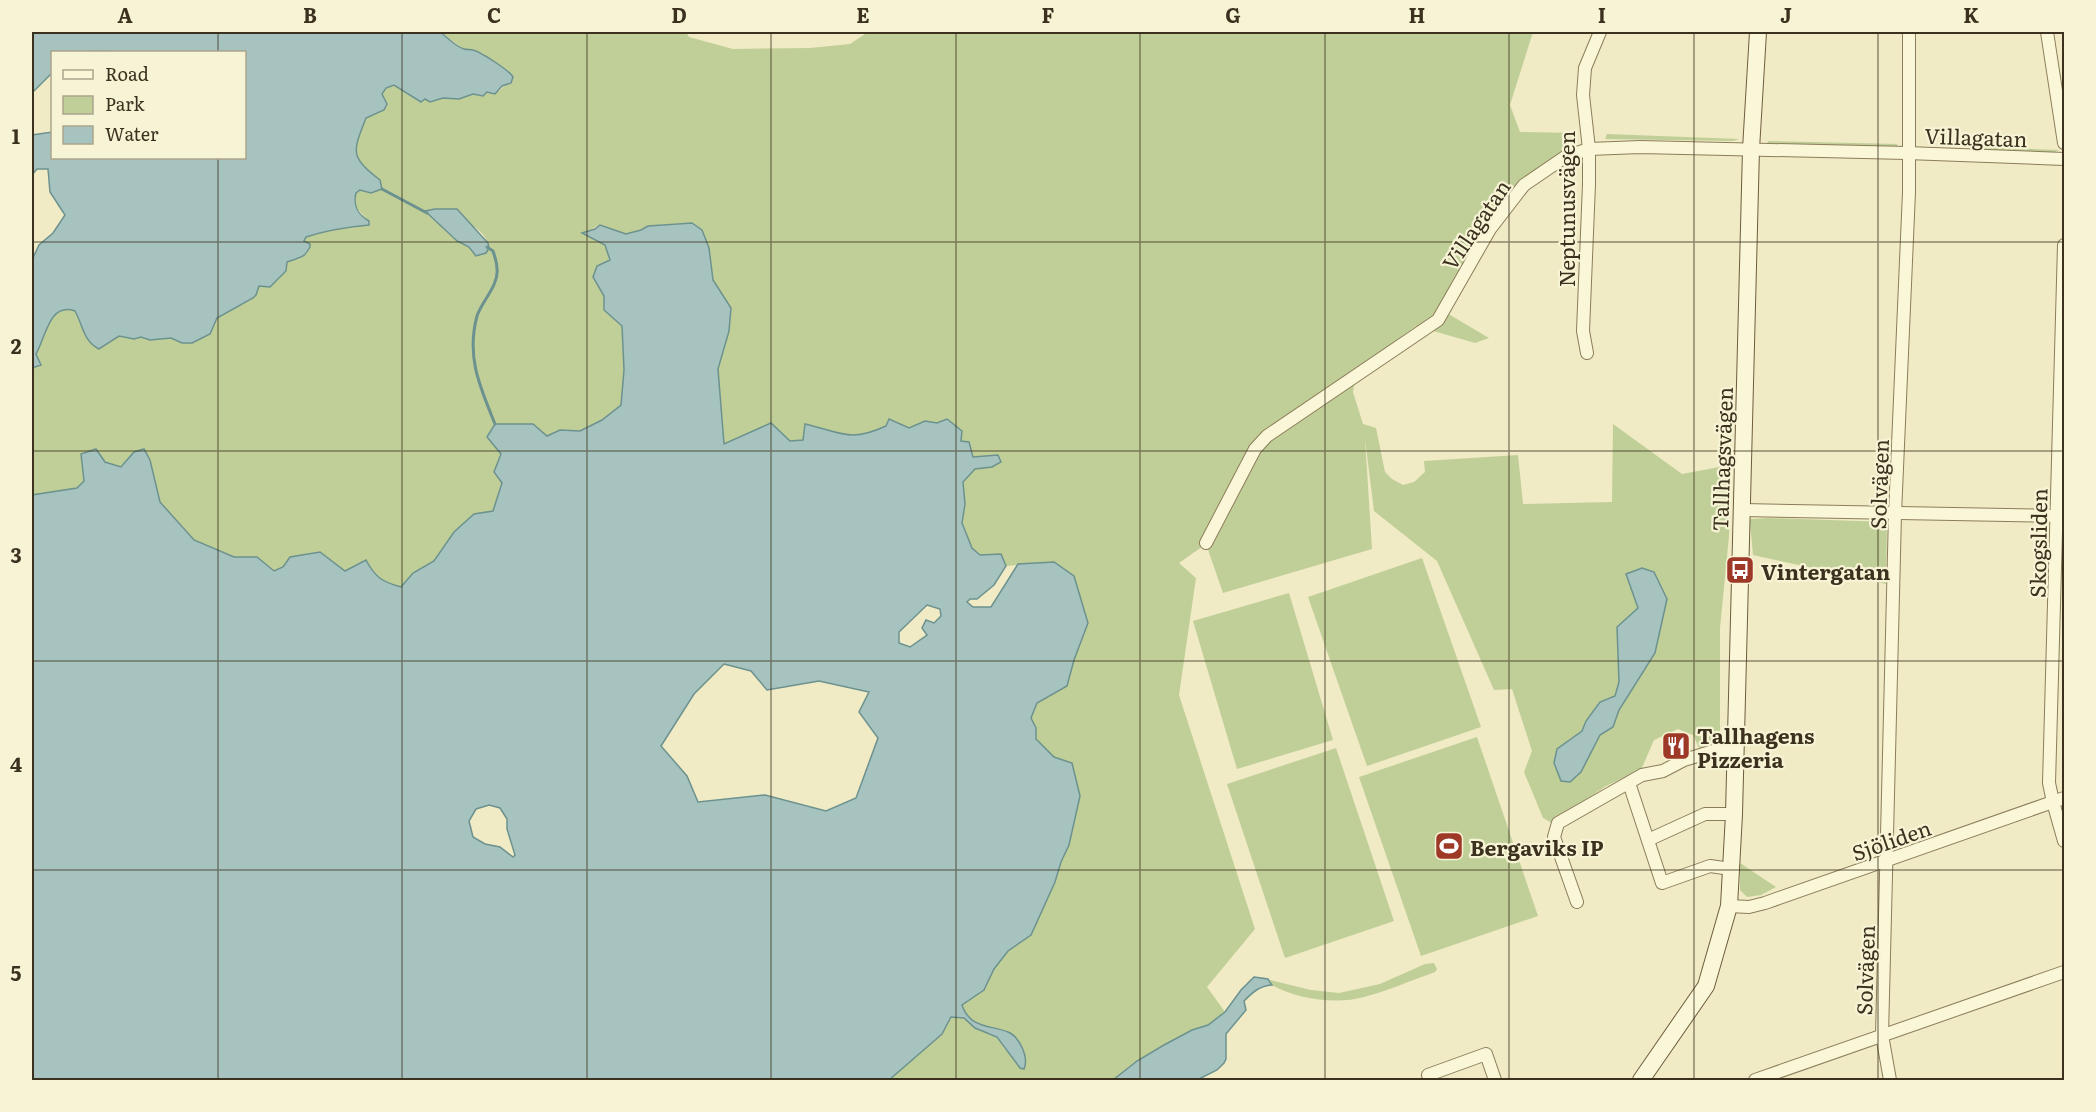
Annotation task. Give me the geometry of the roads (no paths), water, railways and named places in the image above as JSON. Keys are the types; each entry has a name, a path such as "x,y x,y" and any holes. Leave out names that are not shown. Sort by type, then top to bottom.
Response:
{"main road":[{"name":"Tallhagsvägen","path":"1641,1080 1706,986 1729,906 1734,814 1751,149 1758,32"}],"street":[{"name":"Neptunusvägen","path":"1587,353 1583,331 1589,149 1583,95 1585,68 1600,32"},
{"name":"Solvägen","path":"1890,1080 1882,1035 1895,514 1909,192 1907,153 1909,32"},
{"path":"2047,32 2064,143"},
{"name":"Villagatan","path":"1206,543 1255,449 1267,436 1438,320 1490,229 1524,185 1564,157 1589,149 1640,147 2064,159"},
{"name":"Skogsliden","path":"2064,245 2061,516 2049,783 2059,800 2064,841"},
{"path":"1742,510 2061,516"},
{"path":"1577,902 1554,837 1558,823 1642,775 1670,768 1684,760 1720,749 1735,750"},
{"path":"1629,783 1662,883 1710,866 1731,869"},
{"name":"Sjöliden","path":"1729,906 1749,907 1765,903 2059,800"},
{"path":"1648,840 1705,813 1734,814"},
{"path":"1755,1080 2064,972"},
{"path":"1428,1075 1486,1054 1495,1080"}],"water":[{"path":"32,32 440,32 461,48 473,50 488,58 513,77 511,83 502,86 495,94 487,92 483,96 473,94 459,99 443,98 430,102 425,99 421,102 394,85 386,88 382,94 387,104 384,110 366,118 358,139 356,153 363,165 380,180 382,189 371,193 360,190 356,193 357,209 369,221 369,225 322,232 306,237 304,241 310,244 310,247 305,254 287,262 286,271 270,287 259,286 253,298 217,318 210,334 192,343 182,343 171,338 150,340 141,337 134,339 119,336 99,349 86,337 75,311 66,310 54,316 36,354 41,365 32,368 32,260 39,245 53,233 65,215 50,192 48,169 37,169 32,175 32,135 51,132 51,159 246,159 246,51 51,51 51,74 32,93"},
{"path":"457,209 488,243 489,248 486,253 476,256 469,247 457,241 425,211"},
{"path":"692,223 702,230 709,248 713,280 731,308 729,331 718,369 724,444 771,423 790,441 803,440 805,424 854,435 886,426 889,419 909,428 925,421 937,423 947,419 962,431 961,441 969,442 973,457 998,455 1001,462 992,467 975,469 963,482 965,504 962,523 972,548 980,555 1001,554 1006,566 994,585 977,599 970,599 967,602 973,607 991,607 1018,564 1054,562 1074,576 1088,623 1067,686 1037,703 1031,718 1036,728 1036,739 1054,757 1072,763 1080,796 1069,845 1031,935 1008,951 994,969 984,990 962,1005 970,1018 976,1022 1008,1032 1016,1038 1024,1054 1024,1069 1020,1068 997,1037 975,1028 964,1018 951,1017 942,1034 889,1080 32,1080 32,495 77,488 84,481 81,454 96,449 105,462 121,467 134,452 144,449 150,460 160,502 194,540 234,557 257,557 274,571 283,567 290,557 320,552 345,571 366,560 380,578 401,587 413,573 434,561 454,532 474,514 493,511 502,483 494,472 501,454 487,437 495,424 533,424 547,436 560,430 580,431 602,420 621,405 624,370 622,326 604,310 604,296 593,277 597,266 610,260 605,245 582,233 600,225 626,234 648,226","holes":["927,605 940,609 941,616 934,623 926,620 922,628 927,635 910,647 899,643 899,632","724,664 751,671 767,690 819,681 869,692 859,712 878,738 856,798 826,811 765,795 698,802 687,776 661,746 694,694","489,805 500,808 507,819 507,829 515,855 513,857 500,847 485,844 473,837 469,821 476,809"]},
{"path":"1642,568 1654,572 1667,599 1655,653 1619,710 1613,727 1600,735 1581,772 1570,782 1561,781 1554,763 1557,749 1582,731 1586,721 1600,702 1615,696 1619,682 1617,627 1638,608 1626,574"},
{"path":"1254,977 1268,979 1272,985 1256,990 1244,1001 1246,1010 1226,1034 1226,1059 1217,1070 1197,1080 1113,1080 1137,1061 1164,1045 1192,1030 1208,1025 1225,1012"}],"waterway":[{"path":"382,189 427,213"},
{"path":"487,247 493,251 497,264 497,275 477,316 473,345 476,372 495,424"}],"place":[{"name":"Vintergatan","path":"1740,570"},
{"name":"Tallhagens Pizzeria","path":"1676,746"},
{"name":"Bergaviks IP","path":"1449,846"}]}
